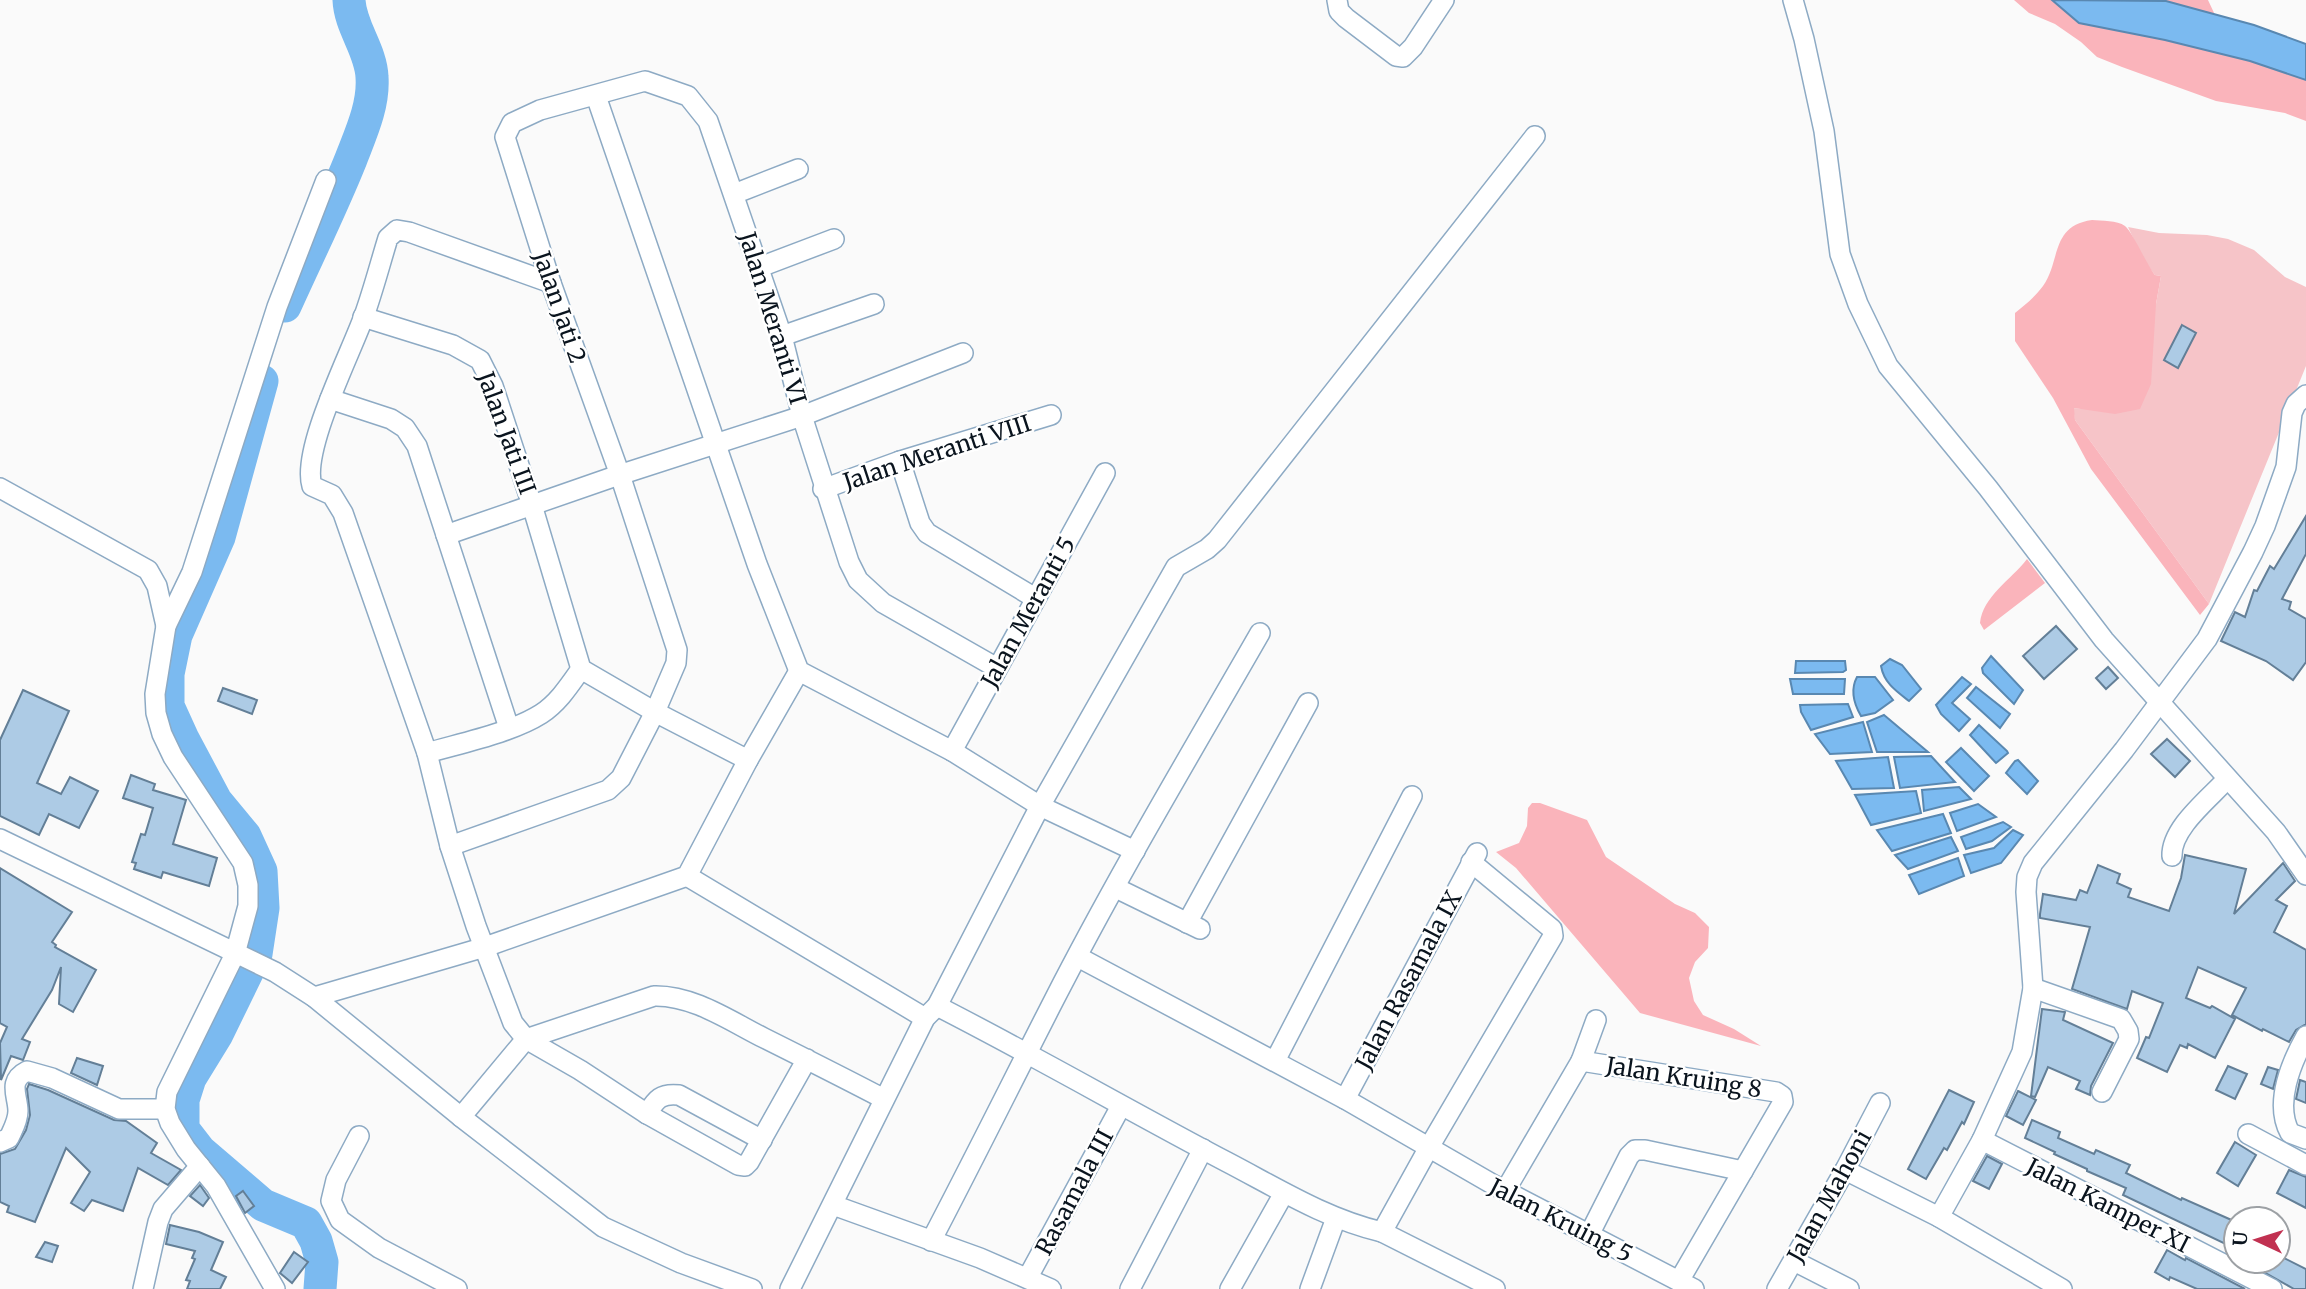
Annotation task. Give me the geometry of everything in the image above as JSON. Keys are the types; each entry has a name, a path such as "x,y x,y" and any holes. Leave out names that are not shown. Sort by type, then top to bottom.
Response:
{"street":[{"path":"1337,0 1339,11 1346,18 1396,56 1403,57 1413,47 1444,0"},
{"path":"1793,0 1824,131 1840,254 1873,338 1888,366 1988,488 2104,640 2276,832 2306,874"},
{"name":"Jalan Meranti VI","path":"505,137 512,123 540,110 645,81 688,96 708,121 760,267 782,336 823,489 858,580 883,603 997,668"},
{"path":"596,96 757,564 799,671 952,751 1040,806 1135,851"},
{"path":"790,1289 884,1099 1040,806 1176,567 1217,540 1535,136"},
{"name":"Jalan Jati 2","path":"450,846 608,790 621,778 655,712 676,663 677,650 620,475 551,283 505,137"},
{"path":"734,194 798,169"},
{"path":"275,1289 216,1186 181,1141 165,1109 167,1092 236,955 248,906 243,863 173,758 156,713 155,694 166,626 192,572 277,307 326,180"},
{"path":"551,283 397,230 388,238 363,317 330,399 310,460 308,475 312,486 332,495 343,513 427,753 450,846 485,947 513,1023 526,1039 648,1114 738,1165 745,1166 807,1059"},
{"path":"760,267 834,239"},
{"path":"782,336 874,304"},
{"name":"Jalan Jati III","path":"363,317 453,345 480,360 494,386 532,505"},
{"path":"446,535 802,416 963,353"},
{"path":"1939,1217 1982,1140 2022,1052 2033,988 2026,892 2033,863 2207,639 2253,552 2284,475 2292,413 2296,404 2306,395"},
{"path":"330,399 391,418 405,428 417,446 509,728"},
{"name":"Jalan Meranti VIII","path":"823,489 900,461 1051,415"},
{"path":"900,461 920,523 927,533 1035,598"},
{"name":"Jalan Meranti 5","path":"952,751 1105,473"},
{"path":"0,488 148,570 157,586 166,626"},
{"path":"532,505 581,669 655,712 748,760"},
{"path":"931,1241 1055,999 1135,851 1260,634"},
{"path":"427,753 509,728 542,713 564,694 581,669"},
{"path":"314,997 485,947 687,876 799,671"},
{"path":"1116,888 1194,926 1308,703"},
{"path":"2175,842 2227,779"},
{"path":"1275,1061 1412,796"},
{"path":"2,843 275,972 314,997 461,1117 603,1227 681,1263 752,1289"},
{"name":"Jalan Rasamala IX","path":"1345,1099 1474,857 1511,895 1552,929 1553,936 1428,1149"},
{"path":"687,876 931,1012 1029,1053 1121,1106 1284,1193 1336,1218 1382,1232 1495,1289"},
{"name":"Jalan Kruing 5","path":"1078,957 1345,1099 1505,1191 1687,1285"},
{"path":"2033,988 2121,1019 2129,1039 2102,1092"},
{"path":"461,1117 526,1039 654,996 669,996 699,1005 884,1099"},
{"path":"1505,1191 1581,1061 1596,1020"},
{"path":"2306,1036 2291,1068 2283,1113 2290,1133 2306,1139"},
{"name":"Jalan Kruing 8","path":"1581,1061 1776,1092 1782,1096 1783,1102 1743,1171 1687,1285"},
{"path":"0,1142 9,1138 16,1122 18,1109 14,1096 17,1079 27,1071 52,1078 119,1109 165,1109"},
{"path":"648,1114 657,1098 667,1094 679,1094 762,1140"},
{"name":"Jalan Mahoni","path":"1777,1289 1880,1103"},
{"name":"Rasamala III","path":"1028,1277 1121,1106"},
{"path":"2248,1134 2306,1165"},
{"path":"359,1136 336,1180 331,1201 340,1220 379,1248 457,1289"},
{"name":"Jalan Kamper XI","path":"1982,1140 2272,1289"},
{"path":"1130,1289 1203,1149"},
{"path":"1382,1232 1428,1149"},
{"path":"1589,1235 1629,1156 1636,1150 1743,1171"},
{"path":"143,1289 163,1209 200,1166"},
{"path":"1845,1170 1939,1217 2062,1289"},
{"path":"1230,1289 1284,1193"},
{"path":"833,1205 1028,1277 1051,1289"},
{"path":"1310,1289 1336,1218"},
{"path":"1794,1261 1849,1289"}],"shaded area":[{"path":"2014,0 2052,0 2079,23 2250,61 2306,80 2306,121 2285,113 2216,101 2097,57 2055,24 2029,13"},
{"path":"2154,0 2208,0 2215,15"},
{"path":"2092,220 2125,226 2155,275 2161,276 2156,304 2151,384 2140,409 2115,414 2074,408 2075,420 2209,604 2200,615 2091,469 2053,398 2015,341 2015,313 2043,286 2063,237 2069,229"},
{"path":"2128,227 2159,233 2207,235 2228,239 2254,250 2285,277 2306,287 2306,366 2209,604 2075,420 2073,408 2085,409 2156,304 2161,276 2155,275 2144,261"},
{"path":"2027,559 2045,583 1984,630 1980,623 1986,605"},
{"path":"1532,803 1540,803 1587,820 1606,857 1675,904 1695,913 1709,927 1708,948 1695,962 1689,978 1694,1001 1703,1015 1734,1029 1761,1046 1640,1013 1516,868 1496,852 1519,843 1527,826 1528,808"}],"water":[{"path":"2052,0 2166,1 2254,25 2306,44 2306,80 2250,61 2079,23"},
{"path":"1991,656 2023,690 2014,704 1983,673 1982,668"},
{"path":"1890,659 1902,665 1921,689 1909,701 1891,686 1885,677 1881,666"},
{"path":"1796,661 1845,661 1846,670 1795,673"},
{"path":"1857,677 1875,677 1893,700 1875,713 1861,716 1854,697"},
{"path":"1962,677 1971,684 1952,703 1970,719 1959,731 1941,714 1936,705"},
{"path":"1790,679 1845,679 1844,694 1793,694"},
{"path":"1976,687 2010,714 2000,728 1967,698"},
{"path":"1848,704 1853,717 1811,730 1800,705"},
{"path":"1884,715 1928,752 1877,752 1867,722"},
{"path":"1863,722 1872,752 1830,754 1815,734"},
{"path":"1979,725 2008,753 1996,763 1970,735"},
{"path":"1961,748 1989,776 1974,791 1946,762"},
{"path":"1931,756 1955,782 1900,788 1894,757"},
{"path":"1888,757 1894,788 1852,789 1836,761"},
{"path":"2018,760 2038,781 2027,794 2006,773"},
{"path":"1959,787 1971,799 1924,811 1922,790"},
{"path":"1916,791 1921,813 1871,825 1855,795"},
{"path":"1978,804 1996,817 1957,831 1950,813"},
{"path":"1943,814 1951,833 1892,851 1877,830"},
{"path":"2003,822 2011,827 1992,841 1966,849 1961,837"},
{"path":"2013,830 2023,835 2001,863 1971,873 1964,855 1994,848"},
{"path":"1951,837 1958,851 1908,869 1895,855"},
{"path":"1958,858 1964,876 1919,894 1909,875"}],"building":[{"path":"2182,325 2196,333 2178,368 2164,360"},
{"path":"2306,516 2306,554 2282,599 2291,602 2289,609 2306,619 2306,662 2293,680 2266,661 2221,641 2235,612 2245,617 2254,590 2257,591 2270,566 2274,569"},
{"path":"2056,626 2077,649 2044,679 2023,656"},
{"path":"2108,667 2118,678 2106,689 2096,678"},
{"path":"223,688 257,700 252,714 218,701"},
{"path":"23,690 69,711 37,783 61,794 70,777 98,791 79,828 49,814 39,835 0,816 0,740"},
{"path":"2167,739 2190,761 2175,777 2151,754"},
{"path":"131,775 155,784 153,790 186,800 173,844 217,858 209,886 163,872 161,878 134,869 136,863 132,862 141,834 145,835 153,808 123,798"},
{"path":"2185,855 2246,869 2234,914 2283,863 2295,881 2276,900 2287,906 2274,932 2306,950 2306,1024 2296,1030 2289,1042 2263,1029 2262,1031 2232,1015 2246,988 2198,967 2186,998 2210,1008 2212,1006 2235,1019 2215,1058 2188,1044 2187,1048 2180,1045 2167,1072 2137,1058 2146,1037 2149,1038 2163,1003 2132,991 2127,1009 2072,989 2090,927 2040,918 2040,914 2043,894 2076,900 2080,890 2087,893 2098,865 2120,874 2117,883 2131,889 2128,897 2169,911 2181,878"},
{"path":"0,868 72,912 52,942 55,947 96,970 73,1012 59,1004 61,967 52,990 22,1039 30,1042 23,1060 11,1056 1,1080 0,1043 7,1027 0,1023"},
{"path":"2042,1009 2065,1012 2063,1020 2113,1043 2091,1086 2090,1095 2076,1089 2080,1081 2048,1067 2035,1097 2031,1096"},
{"path":"77,1058 103,1066 97,1085 71,1073"},
{"path":"2228,1066 2247,1074 2235,1099 2216,1090"},
{"path":"2268,1067 2278,1070 2273,1089 2261,1084"},
{"path":"2300,1080 2306,1082 2306,1103 2296,1099"},
{"path":"29,1084 114,1120 126,1121 157,1143 151,1153 181,1170 168,1185 138,1168 123,1211 92,1200 84,1211 71,1203 90,1172 66,1148 35,1222 7,1212 9,1206 0,1202 0,1154 15,1149 26,1130 30,1115 27,1089"},
{"path":"1949,1090 1974,1102 1964,1124 1962,1122 1947,1150 1944,1148 1926,1179 1908,1169"},
{"path":"2018,1091 2036,1100 2023,1125 2006,1116"},
{"path":"2032,1120 2060,1132 2058,1138 2094,1154 2096,1150 2130,1165 2126,1173 2181,1200 2182,1198 2222,1216 2222,1242 2123,1195 2126,1188 2025,1138"},
{"path":"2235,1142 2256,1155 2238,1186 2217,1173"},
{"path":"1987,1156 2002,1164 1989,1189 1973,1181"},
{"path":"2289,1170 2306,1177 2306,1208 2277,1193"},
{"path":"200,1185 209,1198 203,1206 190,1196"},
{"path":"243,1191 254,1206 245,1213 236,1196"},
{"path":"170,1225 199,1232 223,1242 211,1270 226,1277 220,1289 187,1289 190,1281 186,1280 195,1259 192,1258 195,1251 166,1244"},
{"path":"45,1242 58,1246 52,1262 36,1257"},
{"path":"2167,1250 2245,1289 2197,1289 2170,1277 2169,1280 2155,1272"},
{"path":"294,1252 308,1262 292,1283 280,1273"},
{"path":"2292,1262 2306,1269 2306,1289 2294,1289 2269,1275 2292,1275"}],"waterway":[{"path":"285,306 343,178 369,108 371,67 353,20 349,0"},
{"path":"262,381 219,537 176,635 168,674 168,706 183,739 216,801 245,836 261,871 263,908 256,954 217,1034 190,1078 183,1100 183,1129 200,1151 263,1205 306,1223 316,1241 322,1262 320,1289"}]}
